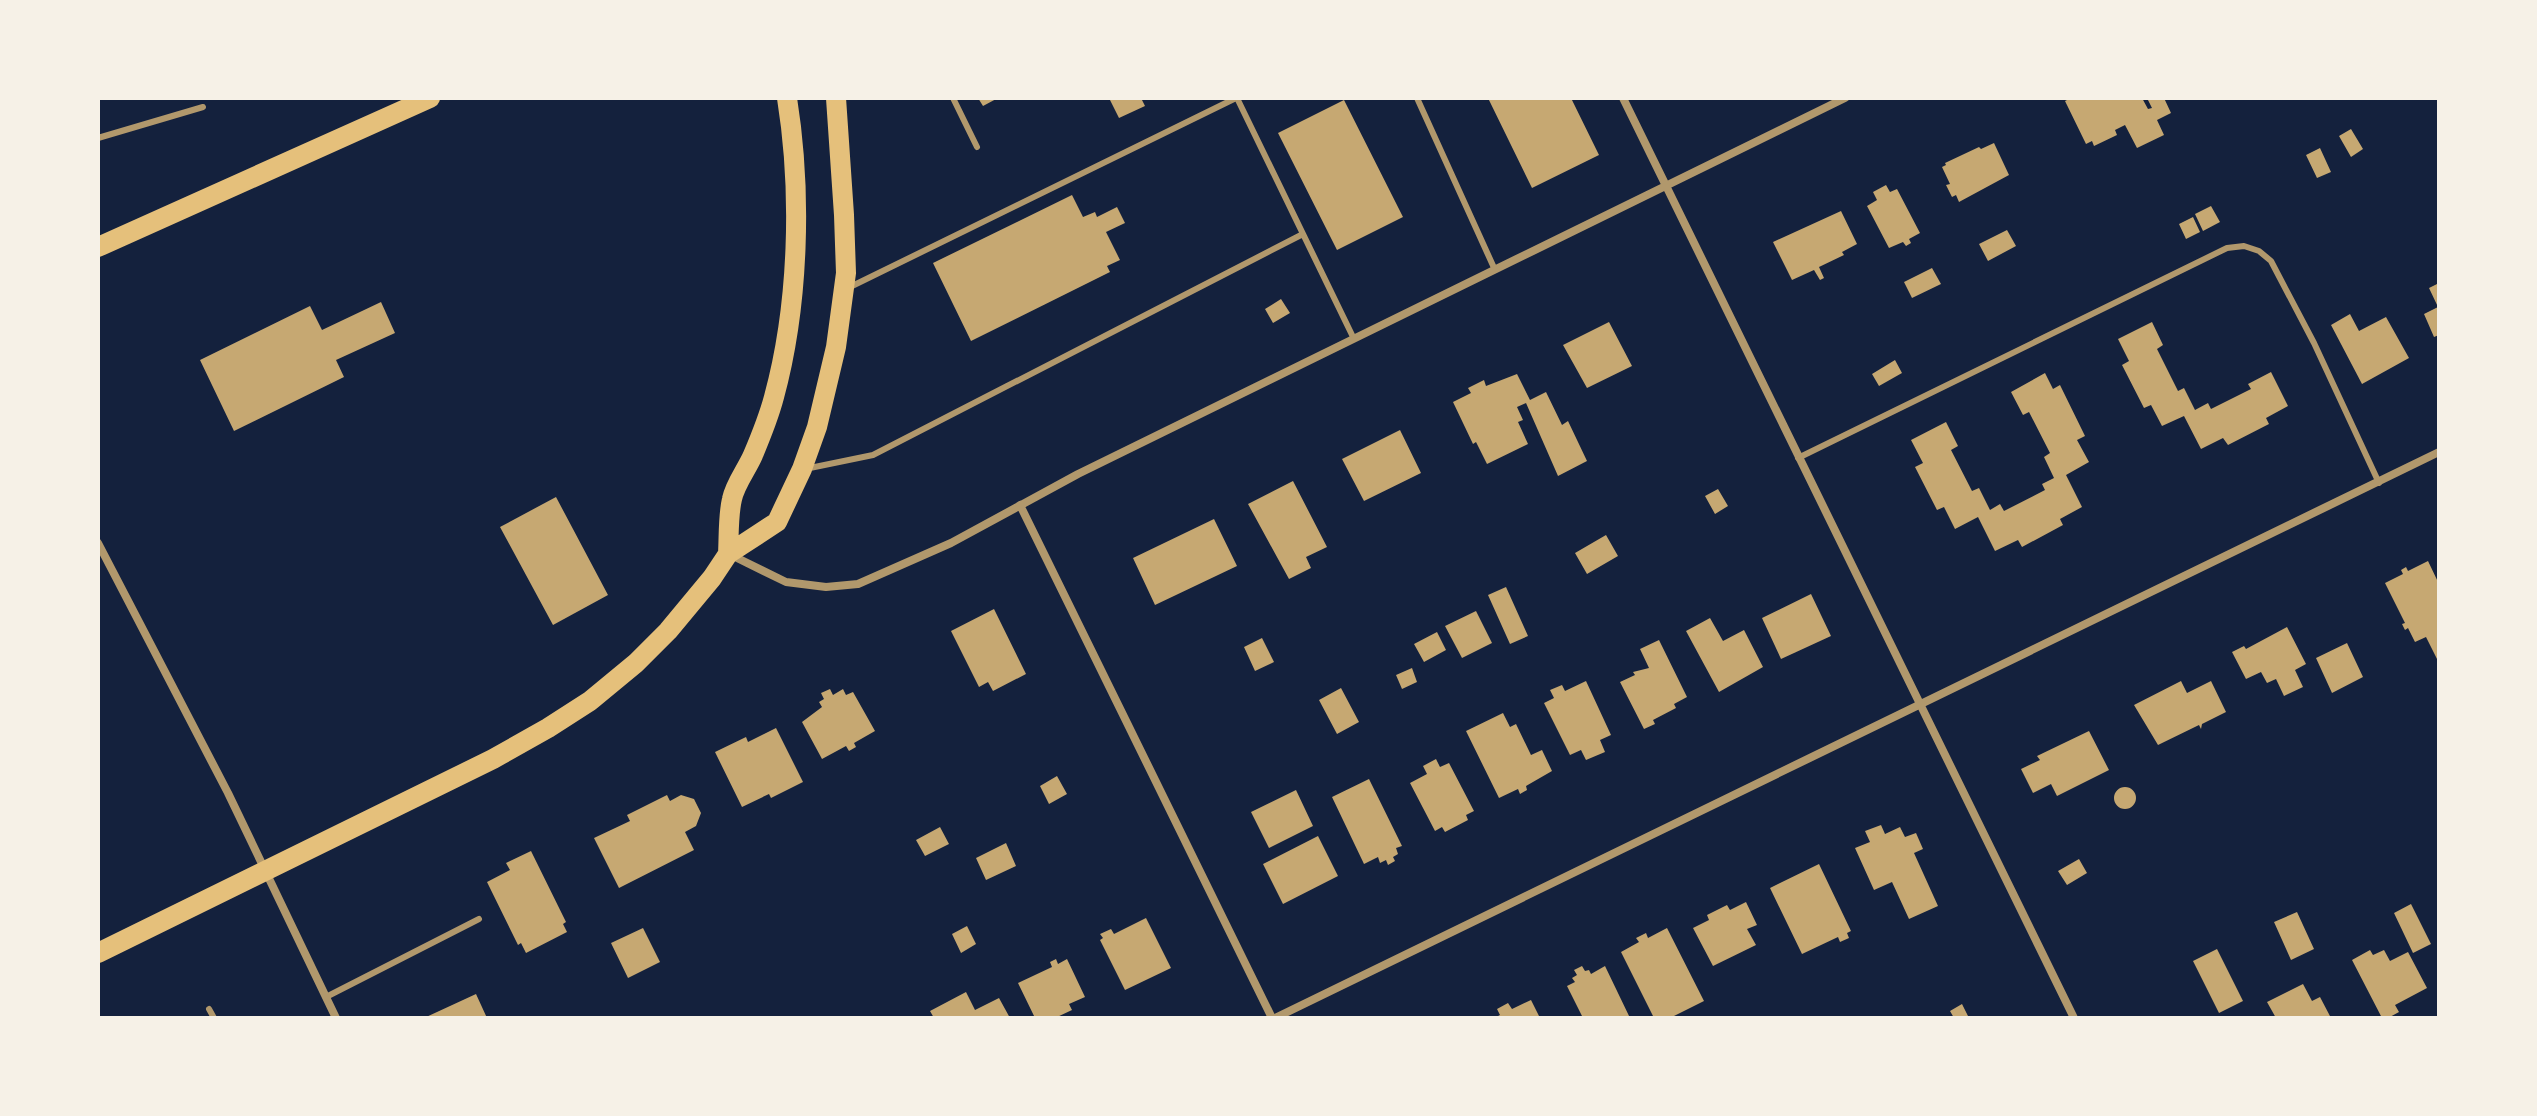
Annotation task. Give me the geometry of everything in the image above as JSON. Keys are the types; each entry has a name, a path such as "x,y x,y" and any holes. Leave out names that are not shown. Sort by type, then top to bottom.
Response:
{"main road":[{"path":"98,247 430,98"},
{"path":"728,554 732,497 754,454 774,398 790,326 795,262 787,98"},
{"path":"98,953 515,747 590,701 636,663 668,631 728,554 777,522 802,469 817,427 836,347 844,290 844,215 836,98"}],"street":[{"path":"1623,98 2074,1018"},
{"path":"728,554 786,582 826,587 858,584 951,543 1078,474 1845,98"},
{"path":"1020,505 1273,1018 2439,452"},
{"path":"98,543 228,793 336,1018"}],"lane":[{"path":"953,98 977,147"},
{"path":"844,290 1237,98 1354,339"},
{"path":"1417,98 1495,270"},
{"path":"98,138 203,107"},
{"path":"802,469 873,455 1303,234"},
{"path":"1798,458 2151,284 2227,248 2244,246 2259,251 2271,261 2314,343 2379,483"},
{"path":"326,997 479,919"},
{"path":"209,1009 214,1018"}],"building":[{"path":"978,98 998,98 983,106"},
{"path":"1109,98 1141,98 1145,106 1119,118"},
{"path":"1488,98 1571,98 1599,155 1532,188"},
{"path":"2071,98 2142,98 2148,109 2152,108 2147,98 2164,98 2171,113 2157,120 2164,135 2137,148 2125,125 2115,130 2117,135 2094,146 2092,141 2086,144 2065,101"},
{"path":"1344,100 1403,217 1337,250 1278,133"},
{"path":"2351,129 2363,149 2351,157 2339,136"},
{"path":"1994,143 2009,175 1959,202 1956,195 1952,197 1946,185 1950,184 1942,167 1979,147 1981,149"},
{"path":"2320,148 2331,172 2317,178 2306,155"},
{"path":"1886,185 1890,192 1897,189 1920,233 1909,239 1911,243 1906,246 1903,242 1889,248 1867,206 1877,200 1873,192"},
{"path":"1072,195 1083,217 1095,212 1097,217 1117,207 1125,223 1106,232 1120,260 1107,266 1110,272 971,341 933,263"},
{"path":"2211,206 2220,222 2203,231 2195,214"},
{"path":"1841,211 1857,244 1842,252 1844,255 1819,267 1824,278 1820,280 1814,270 1792,280 1773,242"},
{"path":"2193,217 2200,232 2186,239 2179,224"},
{"path":"2007,230 2016,246 1988,261 1979,244"},
{"path":"1932,268 1941,284 1912,298 1904,282"},
{"path":"2439,283 2439,335 2434,337 2424,314 2438,307 2429,288"},
{"path":"1281,299 1290,313 1273,323 1265,309"},
{"path":"381,302 395,333 336,360 344,377 234,431 200,360 310,306 322,330"},
{"path":"2350,314 2359,331 2386,317 2409,358 2362,384 2331,325"},
{"path":"1609,322 1632,366 1587,388 1563,345"},
{"path":"2152,322 2163,345 2157,349 2178,391 2184,388 2195,410 2208,403 2211,409 2251,389 2248,384 2271,372 2288,406 2266,418 2269,424 2228,445 2223,438 2201,449 2184,416 2162,426 2151,405 2144,408 2122,365 2129,361 2118,339"},
{"path":"1895,360 1902,373 1879,386 1872,374"},
{"path":"2045,373 2053,389 2060,385 2085,436 2077,440 2089,462 2066,475 2082,507 2060,519 2063,525 2022,547 2018,540 1995,551 1978,517 1955,529 1944,507 1937,510 1915,467 1923,463 1911,440 1946,422 1958,446 1951,450 1972,491 1979,488 1990,510 2000,504 2004,511 2045,490 2042,484 2054,478 2044,457 2050,453 2029,412 2023,415 2011,392"},
{"path":"1517,374 1530,400 1546,392 1562,425 1568,421 1587,461 1558,476 1526,403 1517,407 1523,420 1518,422 1528,444 1487,464 1476,442 1473,444 1453,402 1471,393 1468,388 1484,380 1486,386"},
{"path":"1400,430 1421,473 1364,501 1342,459"},
{"path":"1293,481 1327,547 1306,557 1311,568 1289,579 1248,504"},
{"path":"1718,489 1728,506 1715,514 1705,496"},
{"path":"556,497 608,595 553,625 500,527"},
{"path":"1214,519 1237,566 1155,605 1133,558"},
{"path":"1606,535 1618,556 1587,574 1575,553"},
{"path":"2428,561 2439,584 2439,663 2426,637 2415,642 2408,628 2405,630 2402,624 2405,623 2385,583 2403,574 2401,570 2406,567 2408,571"},
{"path":"1506,587 1528,636 1510,644 1488,595"},
{"path":"1811,594 1831,636 1781,659 1762,618"},
{"path":"994,609 1026,674 993,691 988,682 979,687 951,631"},
{"path":"1476,611 1492,643 1462,658 1445,626"},
{"path":"1710,618 1723,641 1744,630 1763,667 1719,692 1686,631"},
{"path":"2287,627 2306,664 2295,670 2303,687 2284,696 2276,679 2267,683 2261,672 2246,679 2232,652 2244,646 2246,649"},
{"path":"1437,632 1446,650 1424,662 1414,644"},
{"path":"1262,638 1274,662 1255,671 1244,647"},
{"path":"1659,640 1687,697 1674,704 1676,708 1653,720 1655,724 1644,729 1620,682 1635,675 1633,672 1649,668 1640,649"},
{"path":"2347,643 2363,677 2332,693 2316,658"},
{"path":"1412,668 1417,682 1402,689 1396,675"},
{"path":"1586,681 1611,735 1600,740 1605,752 1586,760 1581,750 1570,755 1544,703 1554,698 1550,690 1562,685 1565,691"},
{"path":"2181,681 2187,693 2211,681 2226,712 2202,724 2201,729 2199,725 2158,745 2134,705"},
{"path":"1341,688 1359,722 1337,734 1319,700"},
{"path":"830,689 833,695 843,689 846,695 853,692 875,731 854,743 856,747 849,751 846,746 822,759 802,722 822,707 819,702 824,699 821,693"},
{"path":"1503,713 1510,727 1516,724 1531,755 1542,750 1552,771 1526,786 1527,790 1520,794 1518,789 1499,798 1466,731"},
{"path":"776,728 803,782 771,798 769,794 742,807 715,752 746,737 748,742"},
{"path":"2089,731 2109,770 2057,796 2051,784 2033,793 2021,769 2040,760 2037,756"},
{"path":"1436,759 1440,767 1449,763 1474,811 1466,815 1468,820 1445,832 1442,827 1435,831 1410,783 1427,774 1423,766"},
{"path":"1057,776 1067,794 1049,804 1040,786"},
{"path":"1369,779 1402,846 1396,848 1398,854 1393,857 1395,861 1388,865 1386,860 1380,863 1378,857 1364,864 1332,797"},
{"path":"2125,787 2133,790 2136,798 2133,806 2125,809 2117,806 2114,798 2117,790"},
{"path":"1296,790 1313,826 1269,848 1251,812"},
{"path":"667,795 670,801 681,795 694,799 701,813 696,826 685,832 694,850 619,888 594,838 630,821 627,815"},
{"path":"1881,825 1885,834 1900,827 1905,837 1916,833 1923,849 1914,853 1938,906 1909,919 1892,882 1874,890 1855,848 1870,842 1865,831"},
{"path":"940,827 949,844 925,856 916,840"},
{"path":"1318,836 1338,876 1283,904 1263,864"},
{"path":"1006,843 1016,866 986,880 976,858"},
{"path":"531,851 566,922 563,924 567,932 526,953 521,943 518,945 487,882 510,870 506,863"},
{"path":"2079,859 2087,873 2067,885 2058,871"},
{"path":"1819,864 1851,931 1847,933 1849,938 1840,942 1838,937 1802,954 1770,888"},
{"path":"1746,902 1757,925 1747,929 1756,945 1713,966 1693,928 1709,920 1707,915 1727,905 1730,910"},
{"path":"2411,904 2431,944 2413,953 2394,913"},
{"path":"2297,912 2314,949 2291,960 2274,922"},
{"path":"1146,918 1171,968 1125,990 1100,940 1103,938 1100,934 1111,929 1114,934"},
{"path":"967,926 976,944 961,953 952,934"},
{"path":"643,928 660,962 628,978 611,943"},
{"path":"1667,928 1704,1001 1670,1018 1654,1018 1621,952 1639,942 1636,938 1646,933 1648,938"},
{"path":"2217,949 2243,1001 2219,1013 2193,961"},
{"path":"2370,950 2373,955 2384,950 2390,961 2408,952 2427,988 2395,1005 2399,1012 2388,1018 2382,1018 2352,960"},
{"path":"1056,959 1058,964 1067,959 1085,997 1069,1004 1072,1010 1055,1018 1035,1018 1018,983 1052,967 1050,962"},
{"path":"1582,966 1591,974 1605,966 1630,1018 1583,1018 1567,986 1575,982 1572,978 1577,975 1574,970"},
{"path":"2303,984 2312,1001 2320,997 2331,1018 2276,1018 2267,1002"},
{"path":"966,992 975,1010 999,998 1010,1018 934,1018 930,1011"},
{"path":"476,994 487,1018 424,1018"},
{"path":"1531,1000 1540,1018 1494,1018 1500,1015 1497,1009 1508,1003 1512,1009"},
{"path":"1962,1004 1969,1018 1954,1018 1950,1011"}]}
